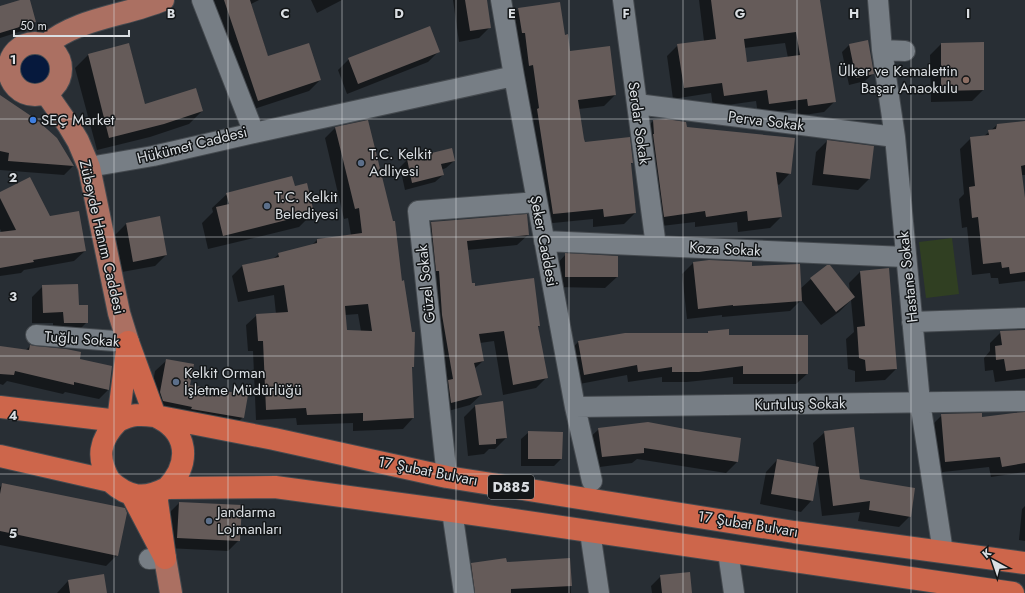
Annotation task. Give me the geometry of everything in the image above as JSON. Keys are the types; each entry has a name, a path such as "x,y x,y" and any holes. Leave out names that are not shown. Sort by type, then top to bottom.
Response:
{"highway":[{"name":"Zübeyde Hanım Caddesi","path":"128,342 155,416"},
{"name":"Zübeyde Hanım Caddesi","path":"118,421 128,342"},
{"name":"17 Şubat Bulvarı","path":"0,407 118,421 128,416 141,414 155,416 274,439 447,477 794,532 1025,563"},
{"path":"155,416 168,423 177,432 182,444 183,456 181,468 175,479 161,491 157,558"},
{"path":"118,421 104,438 101,449 101,460 104,471 110,481 120,490 132,495 157,558"},
{"path":"0,456 110,481"},
{"name":"17 Şubat Bulvarı","path":"132,495 144,496 161,491 274,487 452,511 728,552 939,588 1012,593"}],"main road":[{"path":"46,45 55,38 75,27 153,2"},
{"path":"38,43 46,45 59,57 61,74 59,82 46,93 34,95 22,92 15,87 5,69 14,54 21,47 38,43"},
{"name":"Zübeyde Hanım Caddesi","path":"46,93 78,141 89,167 119,312 128,342"},
{"path":"157,558 171,593"}],"street":[{"name":"Hükümet Caddesi","path":"89,167 153,156 254,133 202,0"},
{"name":"Şeker Caddesi","path":"501,0 575,407 592,481"},
{"name":"Serdar Sokak","path":"623,0 656,246"},
{"name":"Hastane Sokak","path":"878,0 882,50 900,146 905,257 920,402 943,552"},
{"path":"882,50 905,51"},
{"path":"254,133 514,76"},
{"name":"Perva Sokak","path":"637,104 900,146"},
{"name":"Güzel Sokak","path":"447,477 418,210 537,202"},
{"name":"Koza Sokak","path":"544,241 905,257"},
{"path":"912,322 1025,318"},
{"name":"Tuğlu Sokak","path":"36,335 128,342"},
{"name":"Kurtuluş Sokak","path":"575,407 1025,401"},
{"path":"452,511 464,593"},
{"path":"590,532 598,593"},
{"path":"728,552 734,593"}],"green space":[{"path":"30,43 40,43 50,47 57,54 61,64 61,74 57,84 50,91 40,95 30,95 20,91 13,84 9,74 9,64 13,54 20,47"},
{"path":"952,238 959,294 926,298 919,242"}],"water":[{"path":"37,53 46,58 50,63 50,77 46,82 41,86 31,87 27,86 18,77 17,67 18,63 27,54"}],"building":[{"path":"20,0 30,0 36,22 0,33 0,6"},
{"path":"224,0 250,0 268,56 309,43 321,80 258,101"},
{"path":"465,0 487,0 491,28 470,31"},
{"path":"711,0 820,0 836,102 808,106 807,99 769,104 767,90 724,96 722,83 684,88 677,44 716,39","holes":["796,32 800,55 747,62 744,39"]},
{"path":"560,2 565,35 568,34 570,51 610,46 616,95 578,100 584,139 585,142 630,137 636,213 604,217 603,209 553,214 537,109 539,108 533,65 529,66 525,33 522,33 518,8"},
{"path":"430,26 440,52 358,84 348,58"},
{"path":"868,40 874,74 856,78 849,44"},
{"name":"Ülker ve Kemalettin Başar Anaokulu","path":"984,42 984,90 941,91 941,43"},
{"path":"129,43 145,104 196,88 203,111 164,124 109,138 88,54"},
{"path":"0,95 37,120 57,138 74,166 8,161 9,153 0,151"},
{"path":"666,119 686,122 687,127 795,138 791,174 776,172 782,217 748,221 747,211 706,217 705,211 664,217 653,134 653,120"},
{"path":"368,120 393,221 395,221 402,281 404,280 412,332 415,332 414,367 412,367 414,418 363,421 363,413 307,415 306,408 266,410 263,341 258,341 256,314 288,312 284,285 248,292 242,265 279,257 278,253 317,243 317,239 362,233 359,208 355,209 335,127","holes":["368,304 372,331 347,330 345,306"]},
{"path":"1025,121 1025,165 1021,166 1025,198 1025,272 1010,274 1009,267 1002,268 1001,262 983,264 978,217 972,218 969,187 975,186 970,137 989,135 988,130 996,129 997,124"},
{"path":"827,140 874,146 870,179 823,174"},
{"path":"452,148 455,161 441,164 444,175 412,183 407,159"},
{"name":"T.C. Kelkit Belediyesi","path":"292,176 295,186 307,183 314,213 223,236 216,207 229,204 226,193"},
{"path":"30,177 50,216 79,211 86,251 33,260 34,262 0,268 0,232 16,230 0,198 0,192"},
{"path":"527,214 529,235 467,241 472,283 475,283 475,286 534,278 540,326 538,326 548,378 513,385 504,331 479,334 484,361 474,363 482,395 451,403 448,380 453,379 442,315 439,271 436,271 431,222"},
{"path":"160,216 167,255 133,262 126,223"},
{"path":"565,253 618,256 618,277 565,277"},
{"path":"709,260 752,262 752,266 800,264 802,301 733,305 698,309 693,262"},
{"path":"827,265 830,265 855,297 836,312 810,278"},
{"path":"889,268 897,369 866,371 865,360 859,358 857,327 865,326 860,271"},
{"path":"78,284 79,305 88,305 88,323 64,323 63,312 43,313 42,285"},
{"path":"729,329 729,335 808,335 808,374 743,374 743,366 699,372 672,372 672,367 638,372 637,365 584,375 578,341 625,333 708,333 708,331"},
{"path":"1025,330 1025,369 1006,371 1004,359 996,360 995,346 1002,345 1000,331"},
{"path":"30,345 81,352 80,359 112,366 109,390 74,382 74,385 15,371 14,375 0,374 0,346 29,350"},
{"path":"166,359 194,364 190,385 248,395 244,418 191,409 192,407 163,401 160,392"},
{"path":"503,401 507,438 496,439 496,444 479,445 475,405"},
{"path":"1025,412 1025,463 1002,467 1000,457 945,462 941,414 982,413 982,417"},
{"path":"648,422 741,438 738,462 644,448 644,453 602,457 598,428"},
{"path":"854,427 860,479 915,488 911,517 869,510 870,501 833,506 824,431"},
{"path":"528,431 563,432 562,459 528,459"},
{"path":"777,459 819,467 813,501 771,494"},
{"path":"2,483 125,508 127,513 118,556 0,531 0,494"},
{"name":"Jandarma Lojmanları","path":"179,502 242,505 240,541 177,538"},
{"path":"506,558 507,562 570,558 572,586 511,589 511,593 475,593 471,563"},
{"path":"690,572 692,593 662,593 660,575"},
{"path":"104,574 107,593 70,593 68,580"}],"place":[{"name":"Ülker ve Kemalettin Başar Anaokulu","path":"966,80"},
{"name":"SEÇ Market","path":"33,120"},
{"name":"T.C. Kelkit Adliyesi","path":"361,163"},
{"name":"T.C. Kelkit Belediyesi","path":"267,206"},
{"name":"Kelkit Orman İşletme Müdürlüğü","path":"176,382"},
{"name":"Jandarma Lojmanları","path":"209,521"}]}
